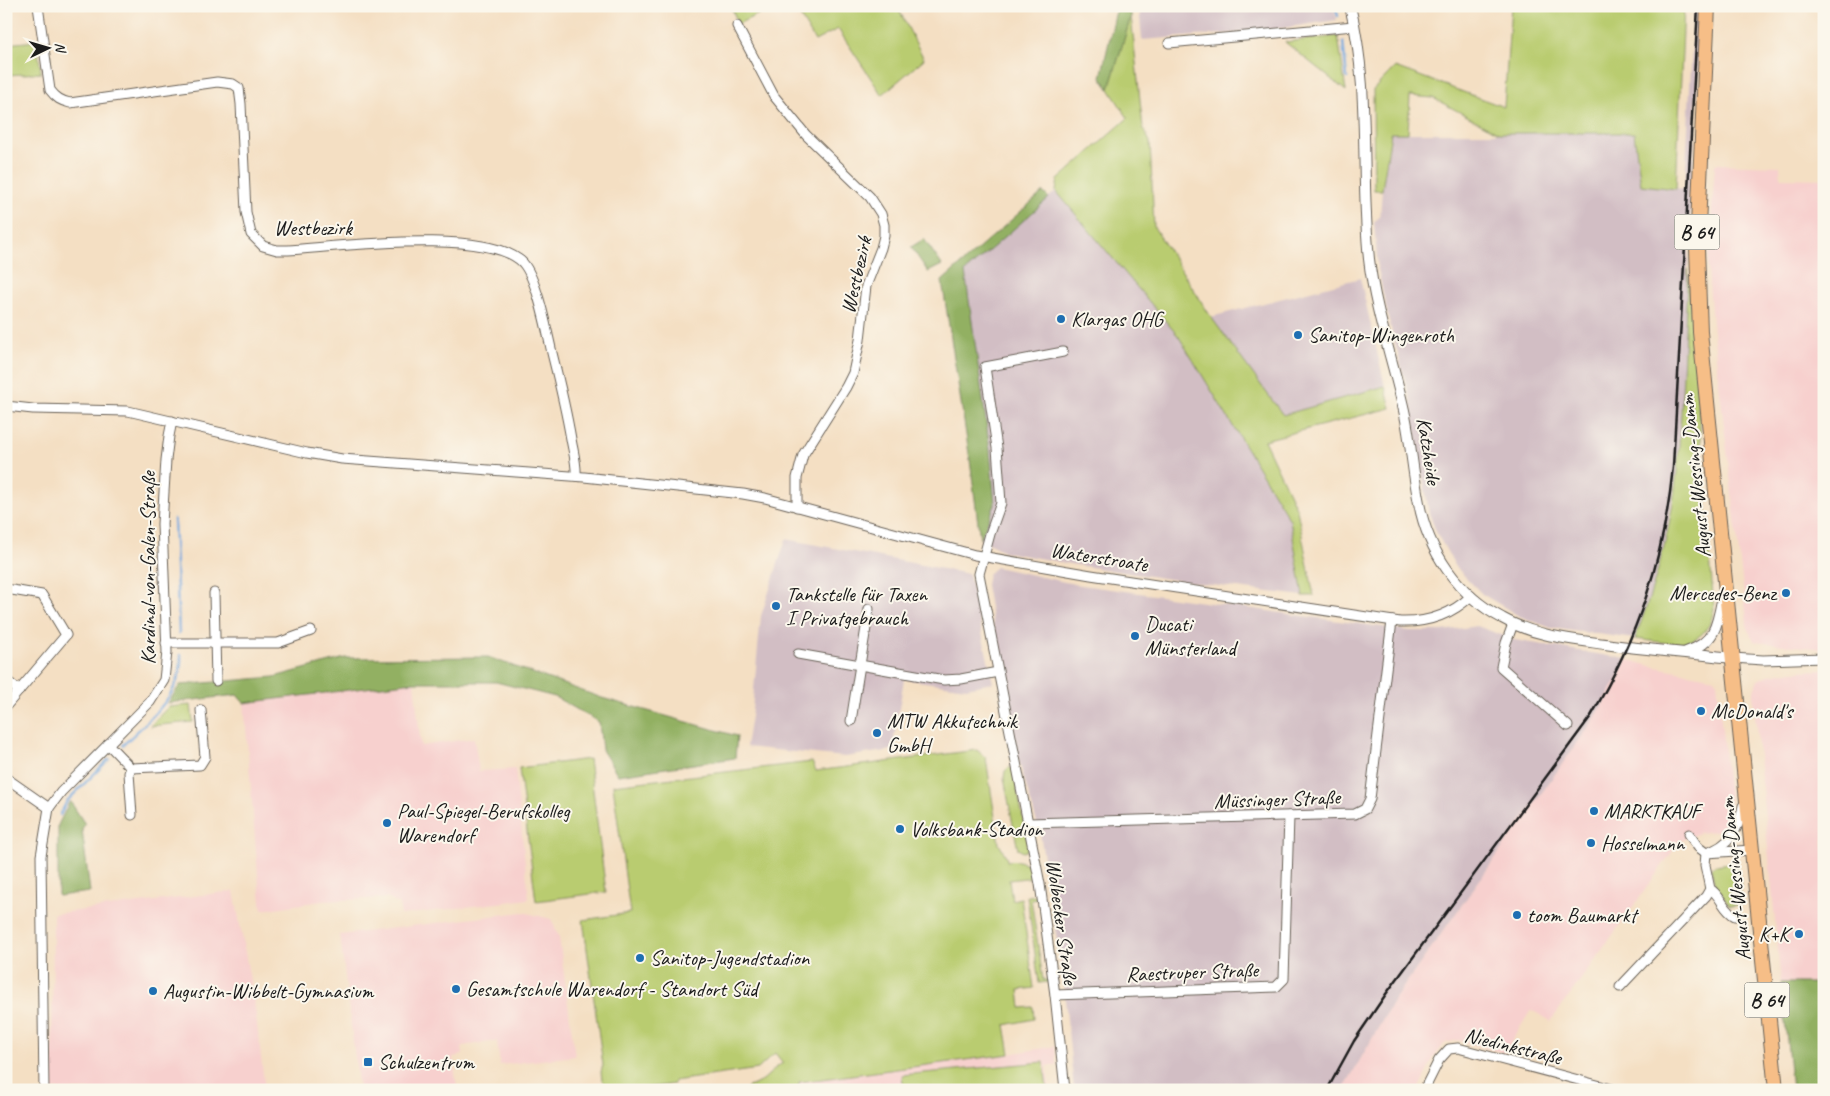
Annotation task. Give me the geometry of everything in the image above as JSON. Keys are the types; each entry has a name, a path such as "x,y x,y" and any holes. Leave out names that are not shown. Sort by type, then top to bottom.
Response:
{"main road":[{"name":"August-Wessing-Damm","path":"1708,6 1698,210 1697,286 1702,359 1726,579 1776,1090"}],"street":[{"name":"Westbezirk","path":"38,6 50,90 54,97 62,101 70,103 217,82 232,84 239,88 246,212 251,234 263,246 277,250 288,250 440,241 500,250 514,256 523,264 534,287 564,401 576,464 576,476"},
{"name":"Katzheide","path":"1350,6 1364,95 1367,227 1369,258 1375,297 1405,414 1418,501 1425,526 1445,567 1471,596 1491,612 1513,624 1544,635 1564,639 1733,658"},
{"name":"Westbezirk","path":"737,26 774,96 806,136 870,198 881,214 884,225 881,248 866,286 860,340 853,373 803,455 797,478 798,507"},
{"path":"1169,44 1354,26"},
{"path":"6,406 34,409 128,411 307,453 342,459 576,476 743,494 765,498 983,556 1001,503 997,448 985,367 1063,352"},
{"name":"Kardinal-von-Galen-Straße","path":"49,808 61,792 150,702 164,680 166,642 162,524 166,460 172,421"},
{"name":"Waterstroate","path":"983,556 1091,575 1274,601 1316,610 1392,621 1421,621 1441,616 1458,607 1471,596"},
{"name":"Wolbecker Straße","path":"983,556 979,581 1029,823 1046,922 1065,1090"},
{"path":"1682,653 1700,646 1714,632 1720,613 1726,579"},
{"path":"6,589 42,595 66,634 6,706"},
{"path":"214,593 216,680"},
{"path":"851,721 869,609"},
{"name":"Müssinger Straße","path":"1029,823 1355,814 1365,809 1370,799 1392,621"},
{"path":"1513,624 1506,643 1501,667 1568,726"},
{"path":"166,642 278,643 311,631"},
{"path":"798,654 954,680 998,672"},
{"path":"1733,658 1753,660 1824,658"},
{"path":"6,680 19,690"},
{"path":"108,744 131,768 200,765 205,757 202,710"},
{"path":"131,768 132,815"},
{"path":"6,778 49,808 42,856 44,1090"},
{"path":"1706,853 1723,845 1736,831 1744,804 1745,778"},
{"name":"Raestruper Straße","path":"1055,995 1276,987 1284,979 1289,816"},
{"path":"1689,834 1698,847 1706,853 1752,850"},
{"path":"1706,853 1705,866 1710,888 1717,894 1728,912 1735,916"},
{"path":"1620,987 1706,896 1710,888"},
{"name":"Niedinkstraße","path":"1424,1090 1439,1060 1448,1050 1458,1048 1616,1090"}],"shaded area":[{"path":"1139,6 1333,6 1337,20 1262,31 1142,40"},
{"path":"1694,6 1701,6 1683,370 1677,471 1666,538 1649,602 1635,639 1551,628 1519,616 1482,594 1456,567 1437,534 1429,513 1410,399 1389,321 1378,269 1374,222 1380,216 1391,133 1634,133 1641,185 1685,189"},
{"path":"1715,164 1780,166 1781,178 1824,179 1824,649 1755,642 1748,630 1712,323 1708,267"},
{"path":"1056,191 1179,337 1290,520 1303,596 1196,583 1070,564 1006,552 980,539 995,505 990,450 965,272"},
{"name":"Sanitop-Wingenroth","path":"1360,278 1385,386 1283,415 1211,317"},
{"path":"786,539 969,574 993,683 966,688 904,679 892,750 845,757 746,747 752,710 761,616"},
{"path":"996,567 1074,584 1411,631 1442,631 1477,626 1515,640 1626,659 1595,718 1394,1000 1343,1090 1074,1090 1063,979 1040,833 1015,748 986,585 988,574"},
{"path":"1626,659 1651,666 1715,678 1717,681 1730,808 1728,825 1724,830 1699,833 1680,841 1551,1021 1531,1010 1504,1053 1458,1040 1445,1043 1434,1057 1418,1090 1343,1090 1394,1000 1595,718"},
{"path":"1824,670 1824,983 1781,983 1753,694 1758,680 1769,675 1793,671"},
{"name":"Paul-Spiegel-Berufskolleg Warendorf","path":"414,682 421,746 474,738 479,771 515,769 529,899 401,915 399,904 387,898 322,901 262,910 244,703"},
{"name":"Augustin-Wibbelt-Gymnasium","path":"234,891 255,1008 265,1090 52,1090 53,914"},
{"name":"Gesamtschule Warendorf - Standort Süd","path":"523,912 551,919 559,937 575,1056 500,1065 497,1041 462,1046 463,1055 453,1057 457,1088 442,1090 359,1090 340,935"},
{"path":"1055,1046 1056,1065 1047,1066 1049,1090 745,1090 748,1086 759,1083 776,1067 792,1083 1010,1054"}],"green space":[{"path":"731,6 775,6 738,24"},
{"path":"794,6 897,6 924,59 882,95 838,29 815,41"},
{"path":"1117,6 1131,6 1131,16 1109,89 1101,77"},
{"path":"1511,6 1684,6 1676,189 1641,185 1634,133 1499,133 1433,98 1410,96 1408,133 1391,133 1382,190 1374,190 1373,90 1395,67 1504,107"},
{"path":"1131,16 1143,128 1150,142 1154,227 1211,317 1283,415 1385,386 1391,408 1264,440 1297,510 1314,596 1303,596 1290,520 1179,337 1056,191 1058,180 1128,118 1109,89"},
{"path":"1338,36 1346,91 1285,42"},
{"path":"37,41 41,73 6,75 6,44"},
{"path":"1043,192 1049,198 965,272 990,450 995,505 980,539 970,460 942,281"},
{"path":"924,239 942,265 928,272 911,247"},
{"path":"1688,269 1714,609 1710,624 1701,635 1693,640 1674,643 1635,639 1662,556 1675,492 1681,420"},
{"path":"488,657 602,698 737,736 735,758 618,775 602,750 599,722 555,697 496,682 414,682 244,703 237,695 168,703 180,685 274,677 345,658"},
{"path":"191,705 193,722 150,726 168,707"},
{"path":"977,750 986,758 999,844 1007,861 1021,861 1025,863 1031,868 1034,877 1009,880 1012,900 1021,898 1034,988 1019,990 1021,1008 1033,1007 1034,1019 1005,1025 1010,1054 799,1082 799,1090 745,1090 763,1080 783,1063 775,1053 758,1069 674,1081 674,1084 631,1090 612,1090 602,1080 601,1072 603,1065 583,920 630,913 613,785 812,762 816,771"},
{"path":"589,759 606,892 536,901 519,768"},
{"path":"1009,767 1013,770 1029,846 1023,852 1018,849 1004,778 1005,771"},
{"path":"70,801 85,824 82,829 90,892 58,896 58,825"},
{"path":"1731,863 1735,865 1739,875 1741,905 1729,905 1714,882 1711,868 1715,865"},
{"path":"1037,895 1037,898 1031,899 1043,980 1049,980 1049,982 1039,983 1027,896"},
{"path":"1781,983 1824,983 1824,1090 1792,1090"},
{"path":"1044,1062 1047,1090 904,1090 902,1075"}],"waterway":[{"path":"1335,6 1338,16"},
{"path":"1343,42 1347,78"},
{"path":"174,519 179,633"},
{"path":"123,745 153,716 170,694 180,669 181,655"},
{"path":"60,815 67,801 109,759"}],"railway":[{"path":"1327,1090 1354,1041 1386,994 1591,716 1622,657 1646,596 1663,534 1673,467 1698,6"}],"place":[{"name":"Klargas OHG","path":"1061,319"},
{"name":"Sanitop-Wingenroth","path":"1298,335"},
{"name":"Mercedes-Benz","path":"1786,593"},
{"name":"Tankstelle für Taxen I Privatgebrauch","path":"776,606"},
{"name":"Ducati Münsterland","path":"1135,636"},
{"name":"McDonald's","path":"1701,711"},
{"name":"MTW Akkutechnik GmbH","path":"877,733"},
{"name":"MARKTKAUF","path":"1594,811"},
{"name":"Paul-Spiegel-Berufskolleg Warendorf","path":"387,823"},
{"name":"Volksbank-Stadion","path":"900,829"},
{"name":"Hosselmann","path":"1591,843"},
{"name":"toom Baumarkt","path":"1517,915"},
{"name":"K+K","path":"1799,934"},
{"name":"Sanitop-Jugendstadion","path":"640,958"},
{"name":"Gesamtschule Warendorf - Standort Süd","path":"456,989"},
{"name":"Augustin-Wibbelt-Gymnasium","path":"153,991"},
{"name":"Schulzentrum","path":"368,1062"}]}
